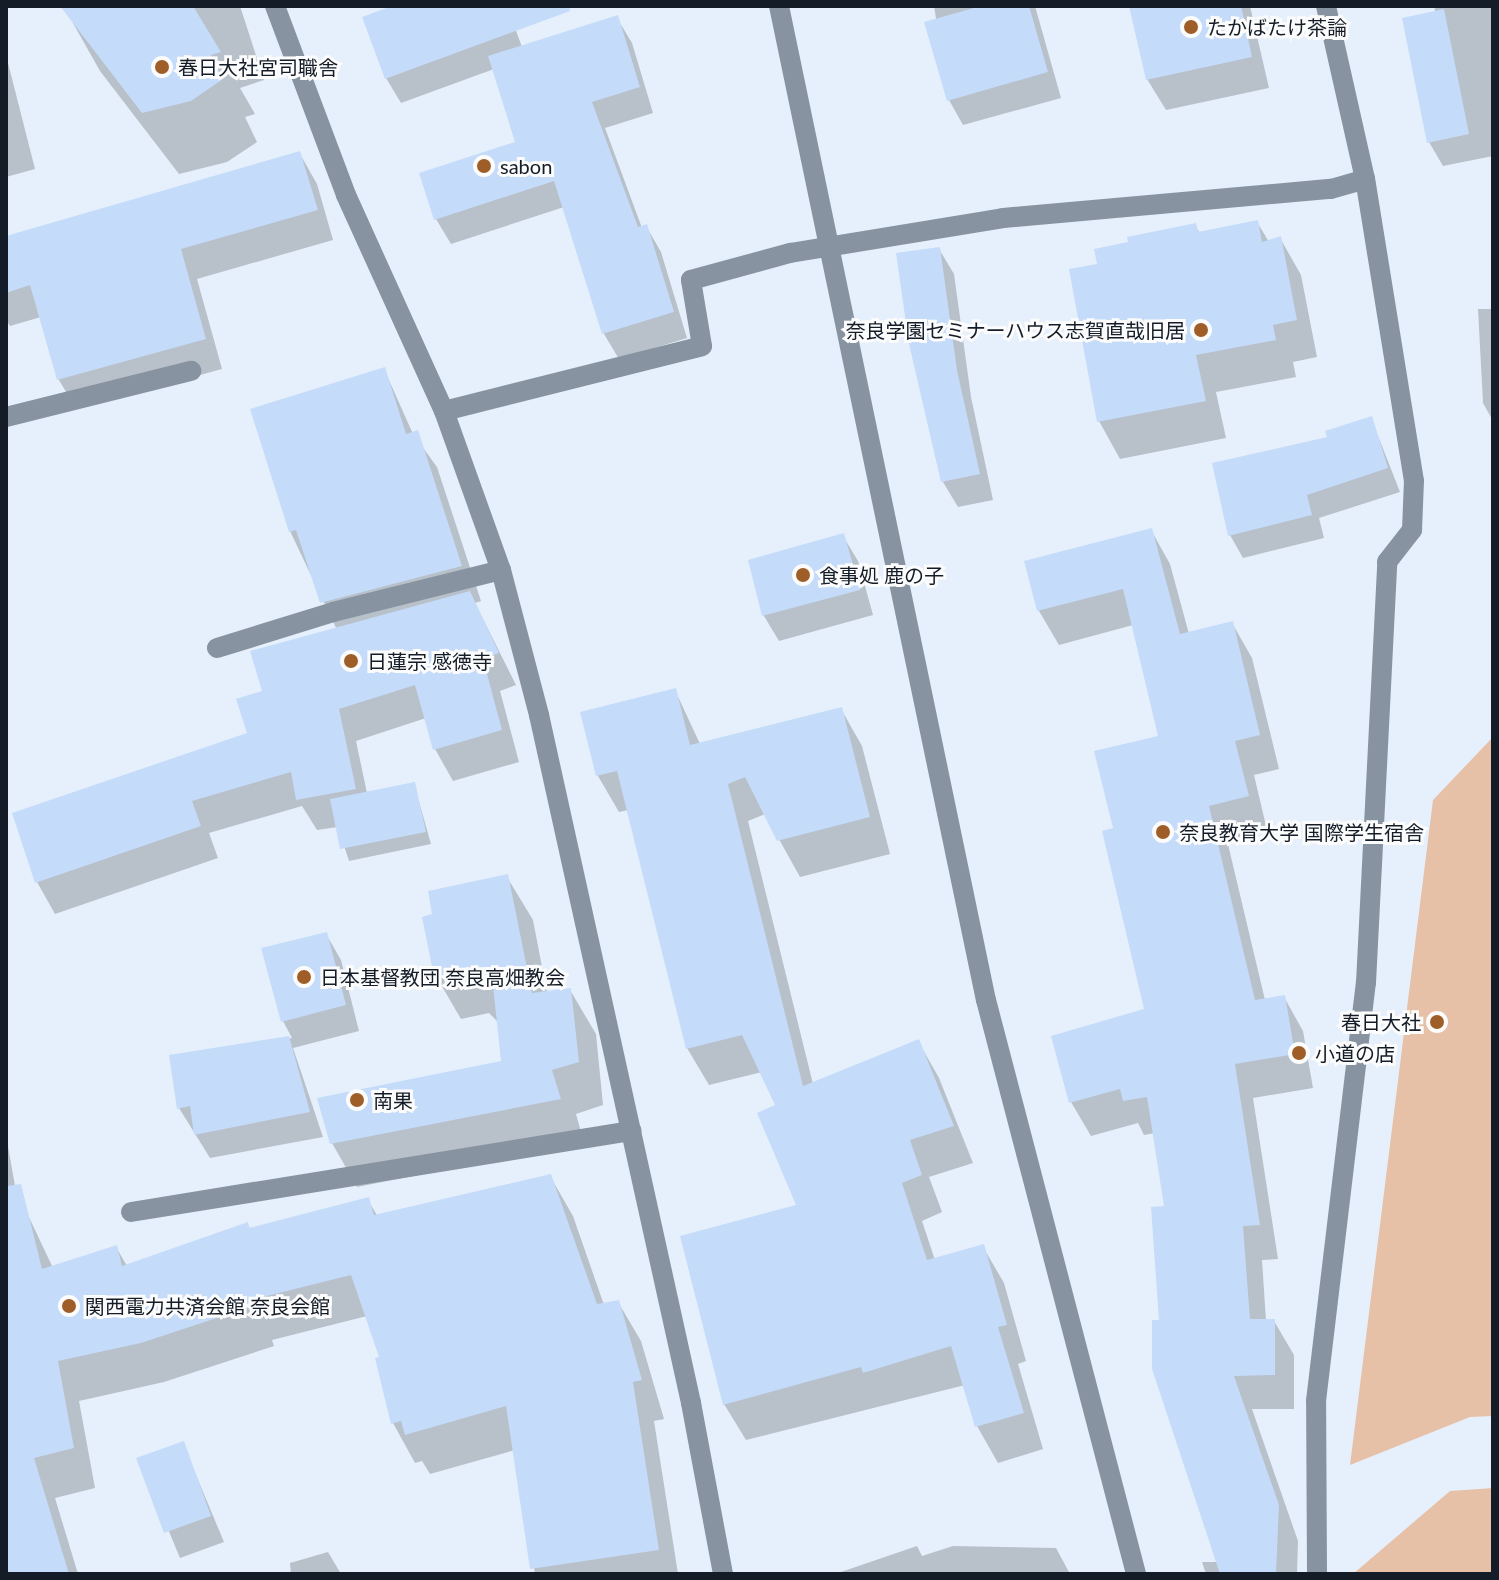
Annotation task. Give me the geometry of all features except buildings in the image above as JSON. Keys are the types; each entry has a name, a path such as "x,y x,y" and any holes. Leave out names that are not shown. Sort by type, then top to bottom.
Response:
{"street":[{"path":"275,6 346,195 444,411 501,570 539,715 631,1131 723,1574"},
{"path":"779,6 986,1000 1136,1574"},
{"path":"1317,1574 1316,1401 1366,983 1387,562 1412,530 1414,481 1365,179 1326,6"},
{"path":"444,411 702,346 691,280 827,245 1003,218 1331,189 1365,179"},
{"path":"6,417 191,371"},
{"path":"217,648 333,612 501,570"},
{"path":"131,1212 631,1131"}],"shaded area":[{"path":"1493,737 1493,1416 1470,1417 1350,1465 1433,800"},
{"path":"1493,1488 1493,1574 1353,1574 1450,1491"}],"place":[{"name":"たかばたけ茶論","path":"1191,27"},
{"name":"春日大社宮司職舎","path":"162,67"},
{"name":"sabon","path":"484,166"},
{"name":"奈良学園セミナーハウス志賀直哉旧居","path":"1201,330"},
{"name":"食事処 鹿の子","path":"803,575"},
{"name":"日蓮宗 感徳寺","path":"351,661"},
{"name":"奈良教育大学 国際学生宿舎","path":"1163,832"},
{"name":"日本基督教団 奈良高畑教会","path":"304,977"},
{"name":"春日大社","path":"1437,1022"},
{"name":"小道の店","path":"1299,1053"},
{"name":"南果","path":"357,1100"},
{"name":"関西電力共済会館 奈良会館","path":"69,1306"}]}
